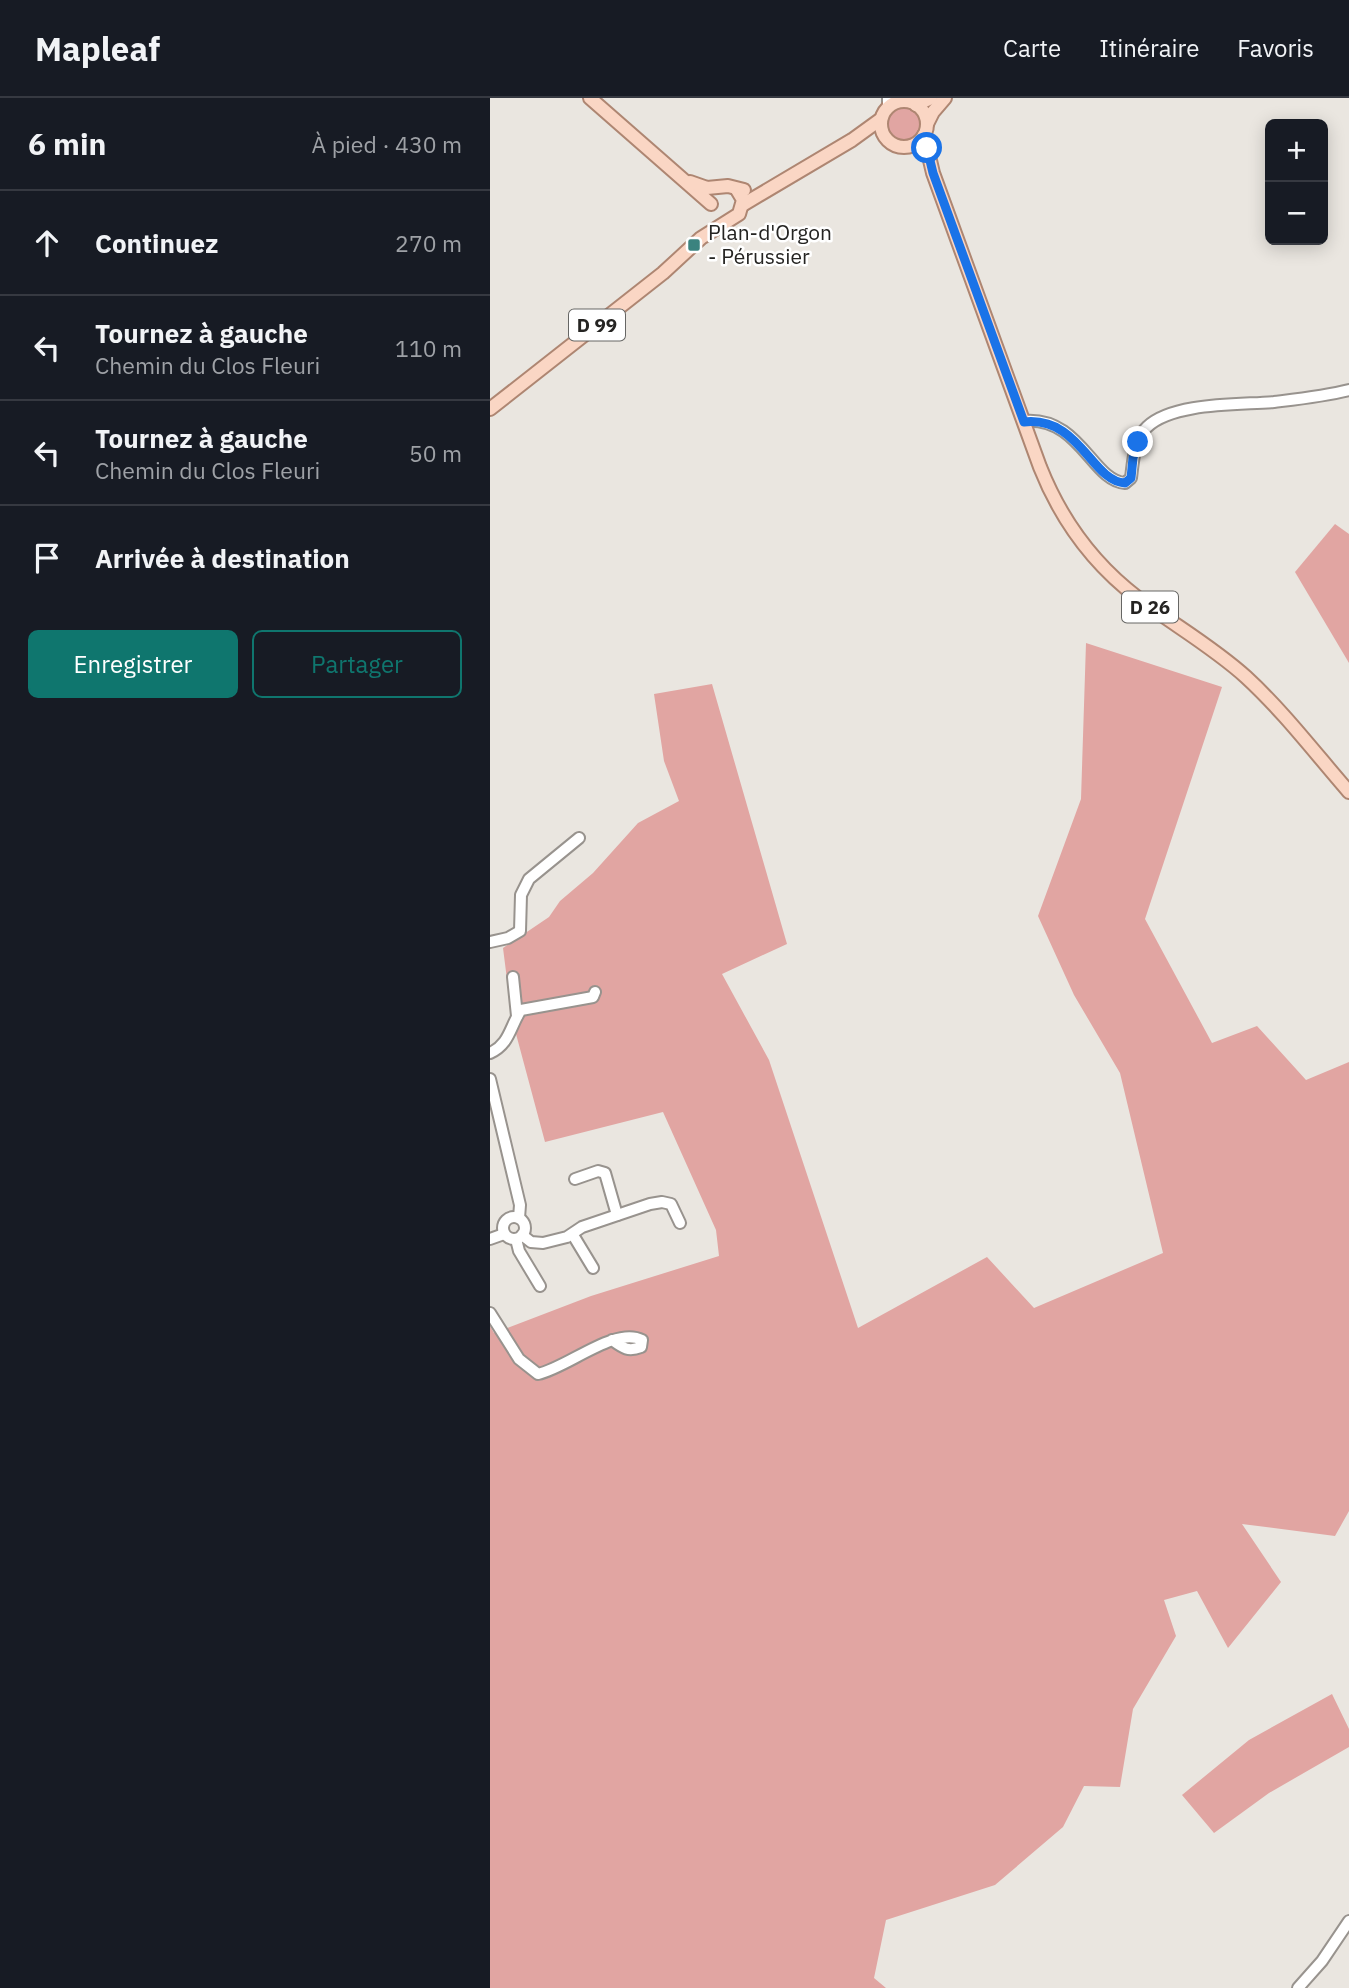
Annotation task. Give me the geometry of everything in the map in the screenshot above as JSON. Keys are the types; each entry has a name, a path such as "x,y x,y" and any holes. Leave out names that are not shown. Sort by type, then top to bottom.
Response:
{"main road":[{"path":"591,99 681,179 719,217 729,219 739,214 744,204 852,140 886,108 907,101 931,98"},
{"path":"886,108 884,135 894,145 904,147 914,145 926,129 933,112 946,98"},
{"path":"907,101 924,113 926,129"},
{"name":"D 26","path":"926,129 933,173 1054,501 1097,562 1138,597 1222,656 1245,676 1272,702 1349,792"},
{"path":"852,140 884,135"},
{"name":"D 26","path":"904,147 917,154 933,173"},
{"path":"681,179 719,189 728,187 737,190 775,185"},
{"path":"712,208 712,195 719,189"},
{"path":"737,190 744,204"},
{"name":"D 99","path":"701,238 712,208"},
{"name":"D 99","path":"490,409 663,273 701,238 729,219"}],"street":[{"path":"1024,422 1037,420 1055,426 1073,438 1103,471 1117,482 1125,483 1131,478 1133,458 1146,427 1172,414 1213,406 1277,401 1349,390"},
{"path":"490,942 508,938 520,931 521,895 529,879 579,838"},
{"path":"513,977 517,1016"},
{"path":"490,1053 507,1039 517,1016 524,1009 593,997 595,992"},
{"path":"490,1079 520,1205 519,1218"},
{"path":"575,1179 598,1171 605,1173 617,1215"},
{"path":"540,1286 519,1251 519,1237 525,1225 519,1218 511,1217 505,1220 502,1226 505,1234 510,1239 519,1237 536,1244 573,1235 582,1227 662,1202 671,1205 680,1223"},
{"path":"490,1239 505,1234"},
{"path":"573,1235 593,1268"},
{"path":"490,1313 519,1359 538,1374 555,1370 612,1340"},
{"path":"1298,1988 1322,1961 1349,1921"}],"shaded area":[{"path":"904,108 916,112 920,124 916,136 904,140 892,136 888,124 892,112"},
{"path":"1335,524 1349,534 1349,663 1295,572"},
{"path":"1086,643 1222,687 1145,919 1212,1043 1257,1026 1306,1080 1349,1062 1349,1511 1335,1536 1242,1524 1281,1582 1228,1648 1197,1591 1164,1600 1176,1636 1133,1709 1120,1787 1084,1786 1063,1827 995,1885 886,1920 874,1978 886,1988 490,1988 490,1326 494,1333 591,1296 719,1256 716,1230 663,1112 545,1142 512,1019 503,948 549,917 560,901 593,873 638,823 679,801 664,761 654,694 712,684 787,944 722,974 769,1060 858,1328 987,1257 1034,1308 1163,1253 1120,1073 1074,995 1038,916 1081,799"},
{"path":"1332,1694 1349,1729 1349,1747 1269,1793 1214,1833 1182,1795 1249,1740"}],"place":[{"name":"Plan-d'Orgon - Pérussier","path":"694,245"}],"route":[{"path":"927,148 933,173 1024,422 1037,420 1055,426 1073,438 1103,471 1117,482 1125,483 1131,478 1138,442"}]}
